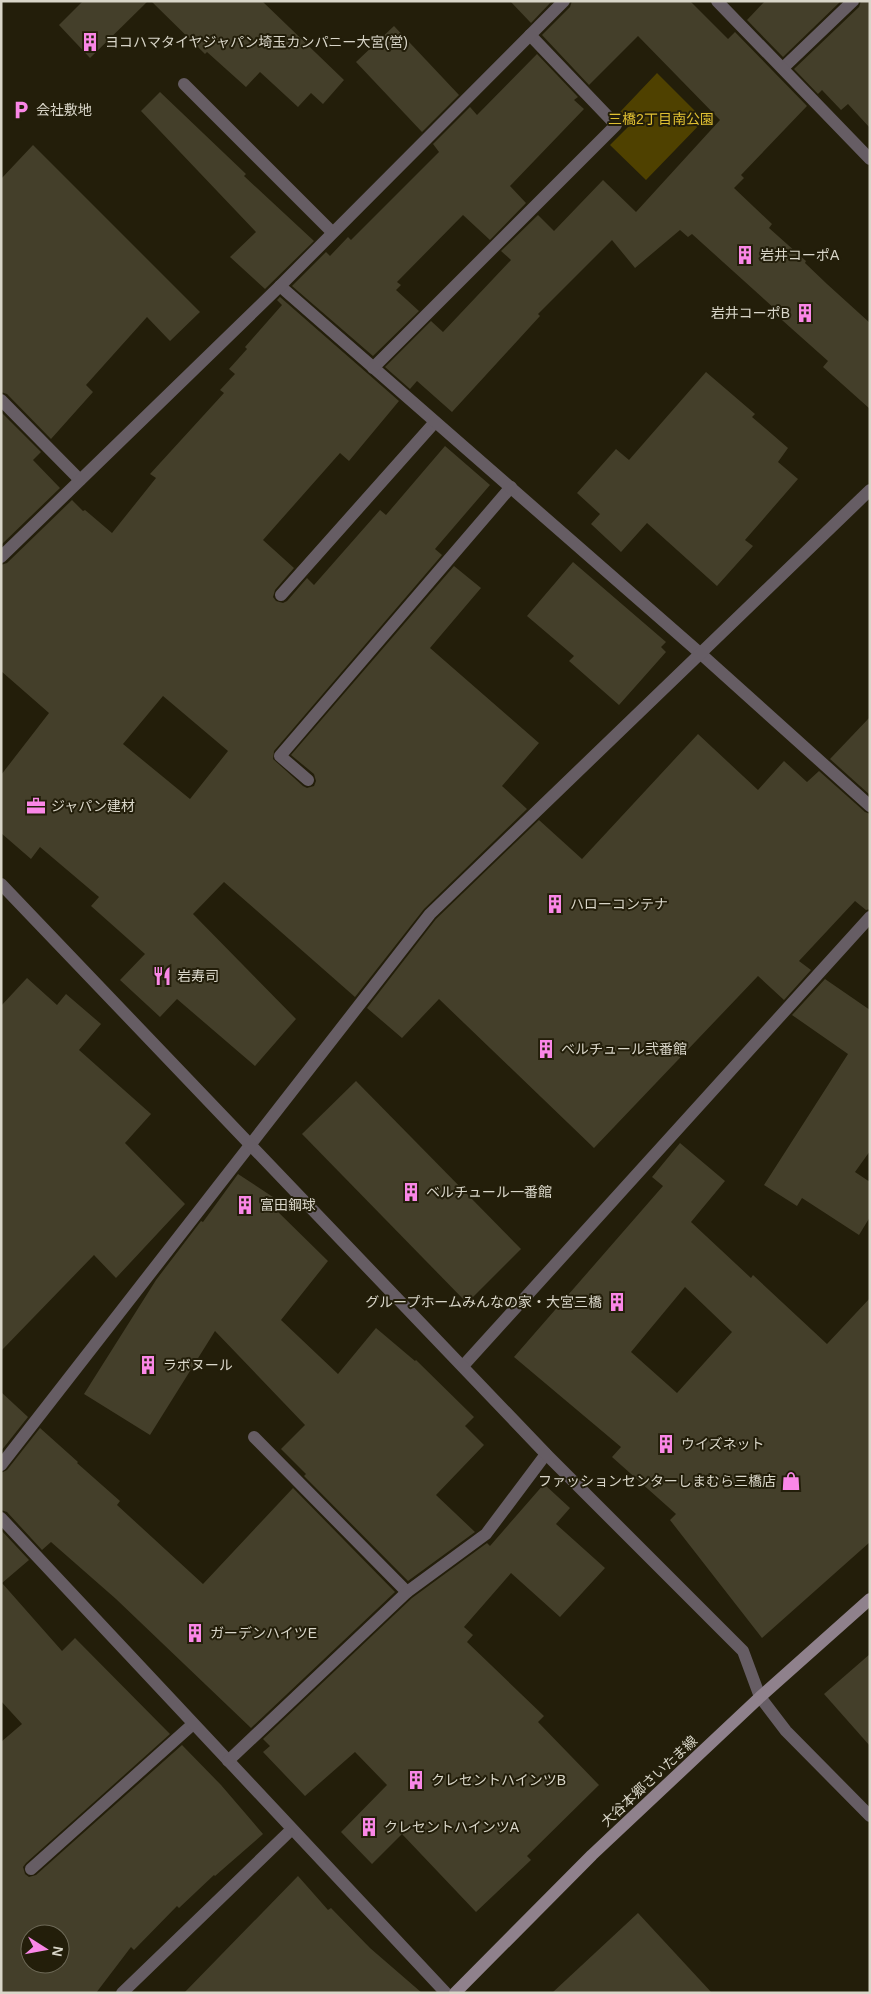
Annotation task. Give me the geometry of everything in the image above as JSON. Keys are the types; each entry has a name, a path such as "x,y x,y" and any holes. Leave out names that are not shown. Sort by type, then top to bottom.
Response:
{"main road":[{"name":"大谷本郷さいたま線","path":"454,1993 592,1855 760,1697 870,1599"}],"street":[{"path":"1,557 280,286 564,1"},
{"path":"717,1 870,159"},
{"path":"783,68 853,1"},
{"path":"373,368 616,125 530,35"},
{"path":"184,84 332,232"},
{"path":"280,286 701,654 870,806"},
{"path":"1,400 80,480"},
{"path":"281,594 435,422"},
{"path":"308,780 280,756 511,488"},
{"path":"1,1465 430,914 870,490"},
{"path":"1,884 546,1454 743,1650 760,1697 786,1731 870,1816"},
{"path":"463,1366 870,917"},
{"path":"254,1437 407,1592"},
{"path":"228,1762 407,1592 486,1534 546,1454"},
{"path":"1,1518 291,1830 446,1993"},
{"path":"31,1868 193,1724"},
{"path":"122,1993 291,1830"}],"green space":[{"name":"三橋2丁目南公園","path":"657,73 704,120 646,180 610,145 632,123 620,112"}],"building":[{"name":"ヨコハマタイヤジャパン埼玉カンパニー大宮(営)","path":"83,1 148,1 90,58 59,25"},
{"path":"151,1 262,1 344,80 323,104 311,93 298,107 260,72 246,87 207,52 205,54"},
{"path":"510,1 552,1 531,23"},
{"path":"572,1 690,1 728,39 735,32 807,106 741,175 744,178 734,188 772,224 769,228 870,323 870,409 823,367 828,361 773,312 775,309 692,234 688,237 680,230 635,268 612,240 538,314 540,316 452,412 417,381 410,389 385,367 431,321 443,332 511,260 501,251 538,215 554,231 603,180 636,212 720,120 638,36 589,85 542,35 570,7"},
{"path":"765,1 841,1 783,57 747,20"},
{"path":"861,1 870,1 870,128 848,104 841,110 822,90 818,94 794,69 859,7"},
{"path":"394,26 459,95 422,132 356,62"},
{"path":"537,54 578,97 574,100 584,109 510,186 526,203 490,240 463,215 397,282 401,285 396,290 419,311 373,356 292,286 326,252 330,256 348,237 351,240 439,152 433,144 470,107 477,115"},
{"path":"160,92 246,174 244,176 314,241 265,289 230,257 256,232 141,111"},
{"path":"33,145 200,312 170,341 147,317 86,385 93,392 51,439 7,394 1,392 1,179"},
{"path":"280,297 399,401 349,461 340,453 263,540 294,568 275,590 273,597 276,601 283,603 287,601 307,578 314,585 380,510 386,515 445,446 490,485 435,549 442,555 274,751 273,759 303,786 307,788 314,786 316,781 314,774 291,755 454,566 481,588 430,648 539,743 502,786 527,809 424,909 355,997 224,882 193,914 296,1019 255,1066 177,999 160,1017 120,980 145,954 91,906 99,897 40,847 31,859 1,833 1,775 49,713 1,671 1,565 7,563 72,500 112,533 156,478 150,474 224,393 220,390 235,374 229,369 247,349 245,347 282,305 277,300","holes":["163,696 228,751 190,799 123,744"]},
{"path":"706,372 755,414 752,417 788,448 778,462 798,479 745,540 753,546 717,586 647,523 621,552 591,524 600,514 577,493 616,449 629,460"},
{"path":"1,412 41,452 33,460 60,488 1,545"},
{"path":"573,562 666,642 661,647 666,652 619,705 569,661 574,656 527,616"},
{"path":"870,717 870,795 830,759"},
{"path":"698,734 758,790 784,761 807,782 819,771 865,812 870,814 870,909 866,910 855,901 799,961 811,970 784,1000 758,976 594,1148 439,999 402,1038 367,1008 436,919 539,820 582,859"},
{"path":"27,978 57,1005 66,994 101,1024 79,1050 151,1114 125,1143 185,1204 116,1278 94,1255 1,1351 1,1006"},
{"path":"825,979 870,1010 870,1151 855,1172 870,1182 870,1217 859,1235 802,1198 797,1206 764,1185 848,1054 792,1015"},
{"name":"ベルチュール一番館","path":"356,1081 521,1249 467,1303 302,1134"},
{"path":"680,1143 725,1181 691,1222 751,1278 753,1275 827,1344 870,1298 870,1542 762,1638 670,1520 676,1514 612,1457 621,1447 514,1357 663,1186 652,1177","holes":["685,1287 732,1332 677,1393 631,1352"]},
{"path":"238,1174 279,1201 274,1208 328,1261 281,1320 338,1374 376,1328 416,1360 474,1417 465,1426 484,1445 436,1495 475,1532 408,1581 304,1476 306,1474 281,1449 305,1425 215,1331 150,1435 84,1394 156,1280 201,1221 203,1222"},
{"path":"1,1392 28,1417 1,1451"},
{"path":"40,1428 120,1501 117,1505 203,1584 293,1488 395,1592 251,1728 116,1599 51,1542 42,1550 7,1512 1,1510 1,1473 7,1470"},
{"path":"544,1484 570,1508 556,1524 605,1568 560,1617 511,1573 464,1627 473,1635 467,1642 544,1716 538,1722 599,1785 527,1856 531,1860 476,1912 402,1834 372,1864 341,1832 387,1785 355,1752 305,1796 263,1752 270,1746 263,1739 412,1598 487,1543 490,1546"},
{"path":"1,1530 29,1560 2,1583 62,1651 75,1638 170,1734 26,1863 23,1867 25,1874 29,1877 36,1875 182,1745 221,1785 263,1834 214,1875 179,1908 177,1906 134,1950 131,1947 96,1993 1,1993 1,1742 22,1724 1,1701"},
{"path":"870,1654 870,1746 824,1694"},
{"path":"298,1876 328,1910 331,1908 370,1948 422,1993 184,1993"},
{"path":"638,1913 712,1993 552,1993"}],"place":[{"name":"ヨコハマタイヤジャパン埼玉カンパニー大宮(営)","path":"90,42"},
{"name":"会社敷地","path":"21,110"},
{"name":"岩井コーポA","path":"745,255"},
{"name":"岩井コーポB","path":"805,313"},
{"name":"ジャパン建材","path":"36,806"},
{"name":"ハローコンテナ","path":"555,904"},
{"name":"岩寿司","path":"162,976"},
{"name":"ベルチュール弐番館","path":"546,1049"},
{"name":"ベルチュール一番館","path":"411,1192"},
{"name":"富田鋼球","path":"245,1205"},
{"name":"グループホームみんなの家・大宮三橋","path":"617,1302"},
{"name":"ラボヌール","path":"148,1365"},
{"name":"ウイズネット","path":"666,1444"},
{"name":"ファッションセンターしまむら三橋店","path":"791,1481"},
{"name":"ガーデンハイツE","path":"195,1633"},
{"name":"クレセントハインツB","path":"416,1780"},
{"name":"クレセントハインツA","path":"369,1827"}]}
